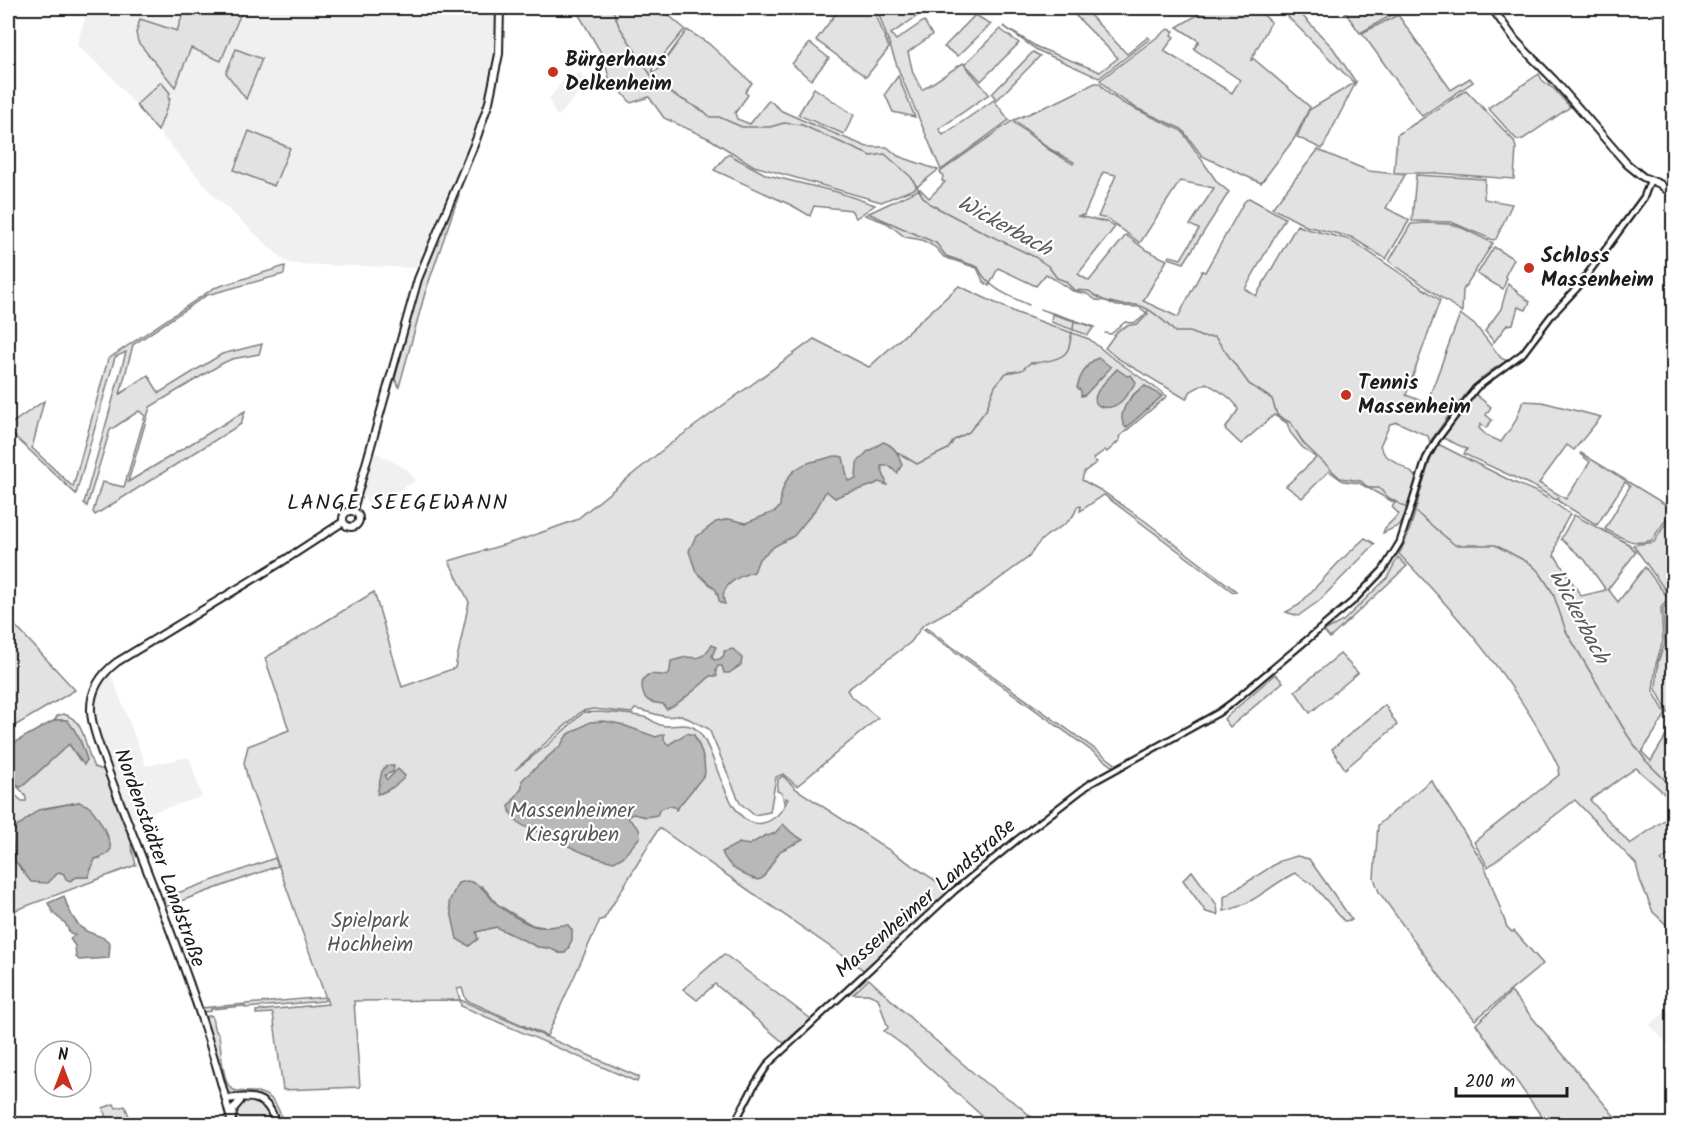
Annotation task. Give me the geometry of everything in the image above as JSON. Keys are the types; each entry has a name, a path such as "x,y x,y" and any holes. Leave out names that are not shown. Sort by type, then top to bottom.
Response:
{"main road":[{"path":"353,510 418,279 477,140 489,102 499,54 500,8"},
{"path":"1492,8 1546,78 1561,89 1628,164 1650,181 1660,184 1674,196"},
{"path":"353,510 358,514 358,524 350,527 344,522 344,515 347,511 353,510"},
{"name":"Nordenstädter Landstraße","path":"232,1124 206,1035 170,930 96,735 91,713 94,692 102,677 117,662 280,564 344,522"},
{"path":"226,1099 232,1102 248,1098"},
{"path":"226,1099 259,1099 268,1105 273,1113 275,1125"},
{"path":"232,1124 234,1108 240,1101"}],"street":[{"name":"Massenheimer Landstraße","path":"734,1125 750,1092 769,1063 954,891 1091,783 1218,713 1352,602 1383,570 1395,552 1431,450 1462,405 1476,388 1523,353 1578,287 1644,197 1650,181"}],"shaded area":[{"path":"88,8 497,8 495,63 482,115 419,268 292,264 285,261 214,196 108,73 77,45"},
{"path":"581,73 586,84 559,116 555,114 549,99 564,79"},
{"path":"1098,358 1111,367 1085,395 1081,396 1081,391 1077,387 1080,378 1087,366"},
{"path":"1117,369 1127,376 1131,375 1136,382 1115,406 1099,406 1095,400 1096,395"},
{"path":"1145,386 1162,396 1126,428 1122,417 1123,410 1130,399"},
{"path":"883,442 895,451 902,465 897,473 889,466 881,466 887,485 879,482 835,498 826,491 818,506 794,536 775,546 759,559 754,572 731,582 724,592 725,604 720,603 716,590 696,572 689,551 695,538 716,522 729,519 746,523 776,511 780,506 786,481 802,465 840,456 843,457 848,481 856,479 857,463 867,452"},
{"path":"373,451 408,470 415,481 372,505 365,500 362,493"},
{"path":"712,645 716,647 712,656 714,660 720,659 724,651 733,649 742,658 741,665 729,673 724,673 722,666 718,666 717,676 710,676 670,708 666,709 663,704 646,699 642,688 645,677 650,674 668,675 671,661 686,657 697,658 704,655"},
{"path":"110,671 146,766 189,757 202,797 129,819 98,734 94,715 96,692 103,678"},
{"path":"55,720 67,720 71,724 84,749 87,760 84,765 69,744 24,785 21,787 16,785 15,776 8,771 8,749 17,741"},
{"path":"604,721 620,724 656,737 664,734 664,740 668,745 687,733 694,735 699,744 705,769 705,774 676,810 675,807 669,806 660,809 657,815 646,817 633,814 627,817 639,829 640,837 623,857 614,862 572,848 525,827 513,817 509,806 522,788 522,780 561,745 567,735 590,722"},
{"path":"386,766 394,766 393,772 385,775 386,779 398,769 405,776 400,782 377,794 382,771"},
{"path":"79,802 88,806 95,814 106,833 111,849 106,855 95,859 88,877 77,877 70,881 59,872 48,883 31,882 15,861 11,832 38,810"},
{"path":"783,824 803,840 780,851 763,878 758,880 747,876 732,866 724,857 722,852 739,843 749,845 766,835 775,833"},
{"path":"467,881 480,887 501,907 534,926 568,925 572,930 572,940 565,953 538,947 496,927 476,932 478,939 469,946 457,939 449,902 458,883"},
{"path":"64,896 69,911 79,926 103,937 110,943 109,958 79,960 76,957 75,946 70,939 75,935 70,933 65,923 54,914 48,903"},
{"path":"1673,1005 1673,1050 1650,1025"}],"green space":[{"path":"185,8 227,8 241,13 221,61 191,48 175,87 138,42 136,33 140,19 177,31"},
{"path":"575,8 617,8 619,12 622,8 660,8 685,29 652,69 653,72 658,70 687,30 708,43 752,83 745,92 748,95 735,113 737,119 750,124 769,100 782,111 867,147 887,147 898,156 938,170 914,189 881,202 754,166 710,139 664,118 649,97 631,103 614,83 611,84 603,56"},
{"path":"840,8 920,8 922,13 891,34 896,40 924,21 932,35 908,52 913,73 922,90 963,63 989,94 939,129 943,135 994,100 1009,120 941,170 900,74 877,9 874,10 889,48 866,77 816,40"},
{"path":"1068,8 1083,8 1127,54 1148,37 1150,39 1099,78 1037,50 1003,26 1037,47 1100,72 1118,58"},
{"path":"1209,8 1256,8 1271,22 1251,60 1254,59 1310,107 1294,139 1261,183 1202,156 1182,129 1136,108 1113,94 1100,80 1168,29 1174,31 1171,35 1174,37 1164,51 1232,93 1240,80 1194,49 1199,41 1177,27"},
{"path":"1295,8 1333,48 1355,81 1353,82 1284,13"},
{"path":"1342,8 1396,8 1399,11 1360,33"},
{"path":"975,15 991,24 958,56 944,47"},
{"path":"1398,15 1451,90 1470,78 1473,82 1422,116 1362,33"},
{"path":"1000,29 1019,43 981,81 965,64"},
{"path":"810,43 829,58 811,80 792,64"},
{"path":"236,49 262,59 246,99 226,73"},
{"path":"1033,52 1040,56 997,100 992,94"},
{"path":"1539,74 1542,80 1555,90 1570,107 1523,139 1517,140 1488,108"},
{"path":"898,76 915,117 893,112 885,94"},
{"path":"161,82 170,93 168,98 170,99 158,131 136,105"},
{"path":"1356,82 1322,149 1297,137 1309,110"},
{"path":"1099,83 1109,94 1123,103 1182,131 1217,182 1229,192 1184,263 1168,258 1170,256 1181,259 1199,229 1190,225 1214,188 1180,181 1140,243 1108,219 1098,217 1116,175 1103,172 1084,215 1077,216 1107,222 1115,227 1078,274 1089,281 1126,235 1146,250 1167,260 1143,301 1178,317 1202,271 1205,272 1244,202 1249,198 1285,218 1245,289 1256,296 1297,225 1351,240 1440,300 1406,395 1427,403 1460,314 1476,326 1501,358 1507,361 1478,381 1456,408 1435,406 1435,409 1452,411 1430,442 1428,436 1397,422 1390,424 1380,446 1385,455 1416,478 1404,520 1398,526 1383,533 1399,514 1392,507 1395,503 1359,483 1343,481 1329,471 1302,498 1286,486 1316,458 1302,447 1290,432 1287,423 1274,415 1241,444 1225,429 1238,410 1225,395 1206,383 1191,391 1186,399 1117,358 1105,348 1121,328 1138,324 1148,314 1139,307 1117,306 1096,300 1087,294 1073,291 1046,274 1036,286 998,268 989,286 983,281 977,268 944,257 935,247 922,240 905,237 887,223 865,215 920,189 929,198 945,182 942,181 943,176 940,172 1012,121 1049,150 1073,164 1074,162 1050,149 1014,120"},
{"path":"814,88 854,115 844,134 798,115"},
{"path":"1466,90 1514,141 1516,148 1514,179 1435,173 1394,173 1397,135"},
{"path":"249,131 290,148 274,186 234,170"},
{"path":"1318,150 1369,171 1405,175 1386,208 1409,221 1386,259 1351,237 1306,226 1272,208"},
{"path":"728,154 767,175 837,192 875,205 856,218 851,210 814,206 810,216 714,170"},
{"path":"1416,175 1485,179 1484,199 1512,204 1496,239 1493,240 1451,222 1412,221"},
{"path":"458,191 459,195 425,293 399,387 395,379 420,283"},
{"path":"1411,224 1458,226 1493,243 1463,290 1462,312 1389,261"},
{"path":"1494,247 1514,259 1505,276 1507,278 1503,289 1477,274"},
{"path":"285,266 284,274 207,295 133,345 120,394 148,375 159,393 222,354 262,344 259,354 223,363 150,407 128,482 245,411 241,424 95,515 93,512 102,482 124,487 145,416 139,411 110,430 87,506 84,503 126,352 115,357 76,494 8,430 8,426 44,401 32,448 73,487 108,359 214,288"},
{"path":"1508,284 1530,302 1526,310 1518,307 1513,324 1507,325 1494,342 1485,331 1501,309"},
{"path":"959,286 1017,313 1089,339 1167,396 1119,437 1120,440 1107,452 1105,450 1093,459 1097,462 1084,472 1082,480 1145,521 1236,591 1233,592 1104,495 1080,511 1081,506 1077,507 1069,521 1043,539 1029,557 976,596 923,625 911,642 847,690 878,718 797,786 783,774 776,777 770,812 754,815 740,803 709,729 681,715 663,716 635,709 632,713 593,709 582,711 515,770 549,744 584,712 599,712 637,716 660,725 686,725 695,728 712,755 732,803 740,815 751,822 768,822 781,811 788,799 786,798 784,803 782,793 777,791 778,779 783,776 796,789 950,890 865,971 659,828 604,919 600,920 547,1036 466,1000 462,988 457,989 460,1000 354,1001 360,1087 283,1090 273,1013 256,1014 256,1011 328,1004 248,780 244,763 248,746 289,730 265,658 374,592 402,687 455,668 469,602 449,561 576,520 670,444 814,339 869,367","holes":["482,886 498,905 532,925 550,928 569,947 565,953 559,953 550,948 538,947 496,927 475,934"]},
{"path":"1052,314 1093,328 1088,335 1085,334 1051,322"},
{"path":"1475,394 1491,407 1486,415 1492,420 1486,428 1481,424 1479,428 1486,435 1501,442 1515,422 1523,401 1542,402 1601,417 1574,450 1567,445 1539,483 1566,499 1590,462 1581,453 1666,505 1673,494 1673,509 1652,540 1634,542 1605,529 1630,486 1625,482 1597,525 1558,501 1558,498 1556,500 1537,488 1464,454 1467,449 1443,438"},
{"path":"1438,444 1539,493 1570,514 1559,534 1554,557 1581,596 1606,590 1585,560 1561,539 1574,515 1629,544 1636,552 1608,589 1618,602 1645,567 1668,598 1661,608 1663,641 1656,664 1653,691 1666,714 1642,752 1651,761 1672,726 1673,801 1636,768 1590,800 1630,844 1673,814 1673,852 1661,861 1666,865 1673,860 1673,931 1653,912 1636,864 1575,800 1488,867 1474,842 1559,775 1559,768 1527,710 1488,655 1444,602 1399,554"},
{"path":"1673,512 1673,601 1633,545 1654,542"},
{"path":"1365,538 1375,544 1319,601 1298,616 1286,612 1299,605"},
{"path":"1398,557 1407,566 1330,638 1324,631 1343,621 1387,578"},
{"path":"1669,600 1674,605 1673,722 1656,689 1658,662 1665,643 1663,609"},
{"path":"8,618 75,690 8,730"},
{"path":"926,628 1117,765 1114,767 924,629"},
{"path":"1340,654 1358,673 1310,713 1295,691"},
{"path":"1275,674 1283,682 1230,727 1224,719"},
{"path":"1385,705 1397,725 1345,769 1332,749"},
{"path":"63,714 77,722 94,767 104,770 133,844 131,845 136,865 8,913 8,819 13,817 11,803 14,797 26,801 24,794 16,785 21,787 24,785 69,744 80,761 87,760 80,740 67,720 55,720 57,716","holes":["79,802 93,811 108,836 101,858 95,859 88,877 77,877 59,872 54,876 21,870 15,861 14,829 45,808"]},
{"path":"1431,780 1484,864 1507,927 1512,932 1514,931 1543,964 1475,1020 1379,892 1374,878 1378,825"},
{"path":"1297,856 1309,859 1352,920 1344,921 1314,886 1295,873 1243,905 1224,911 1224,897 1280,861"},
{"path":"275,858 278,866 164,907 161,899"},
{"path":"1192,871 1217,905 1218,915 1206,912 1183,880"},
{"path":"724,954 811,1019 784,1043 715,984 697,1000 683,989"},
{"path":"869,979 984,1082 1018,1105 1039,1124 993,1124 982,1116 907,1048 884,1031 888,1028 878,998 868,994 853,994"},
{"path":"1511,992 1621,1124 1547,1124 1476,1024"},
{"path":"325,997 323,1001 211,1009 211,1011 204,1012 201,1008"},
{"path":"460,1000 639,1077 637,1082 461,1006"},
{"path":"212,1016 214,1028 219,1035 223,1069 229,1086 241,1092 264,1094 272,1099 283,1124 278,1124 272,1107 259,1096 228,1092 205,1022 204,1017"},
{"path":"253,1101 266,1110 272,1124 237,1124 236,1108 242,1102"},
{"path":"114,1104 116,1108 125,1106 132,1124 108,1124 103,1108"}],"waterway":[{"name":"Wickerbach","path":"612,8 619,26 658,86 710,117 719,117 742,127 770,127 784,123 802,125 871,156 885,154 911,177 930,204 1035,257 1048,266 1057,278 1065,281 1074,290 1089,291 1099,298 1114,303 1142,306 1158,316 1175,332 1190,332 1202,337 1215,337 1249,384 1272,399 1277,415 1291,423 1304,444 1340,478 1361,481 1368,488 1379,488 1389,498 1407,508"},
{"path":"870,214 936,243 946,256 978,267 982,275 993,286 1029,305"},
{"path":"1040,309 1095,327"},
{"path":"1105,333 1111,334 1125,322 1138,321 1148,311"},
{"path":"1073,330 1074,320"},
{"path":"897,452 917,464 948,449 954,440 969,432 986,410 995,386 1006,373 1022,370 1030,363 1045,362 1061,357 1070,345 1072,332"},
{"name":"Wickerbach","path":"1417,513 1455,545 1495,545 1531,564 1540,573 1553,593 1566,631 1628,736 1646,761 1674,789"}],"place":[{"name":"Bürgerhaus Delkenheim","path":"553,72"},
{"name":"Schloss Massenheim","path":"1529,268"},
{"name":"Tennis Massenheim","path":"1346,395"}],"district":[{"name":"LANGE SEEGEWANN","path":"398,503"}],"park label":[{"name":"Massenheimer Kiesgruben","path":"572,823"},
{"name":"Spielpark Hochheim","path":"370,933"}]}
